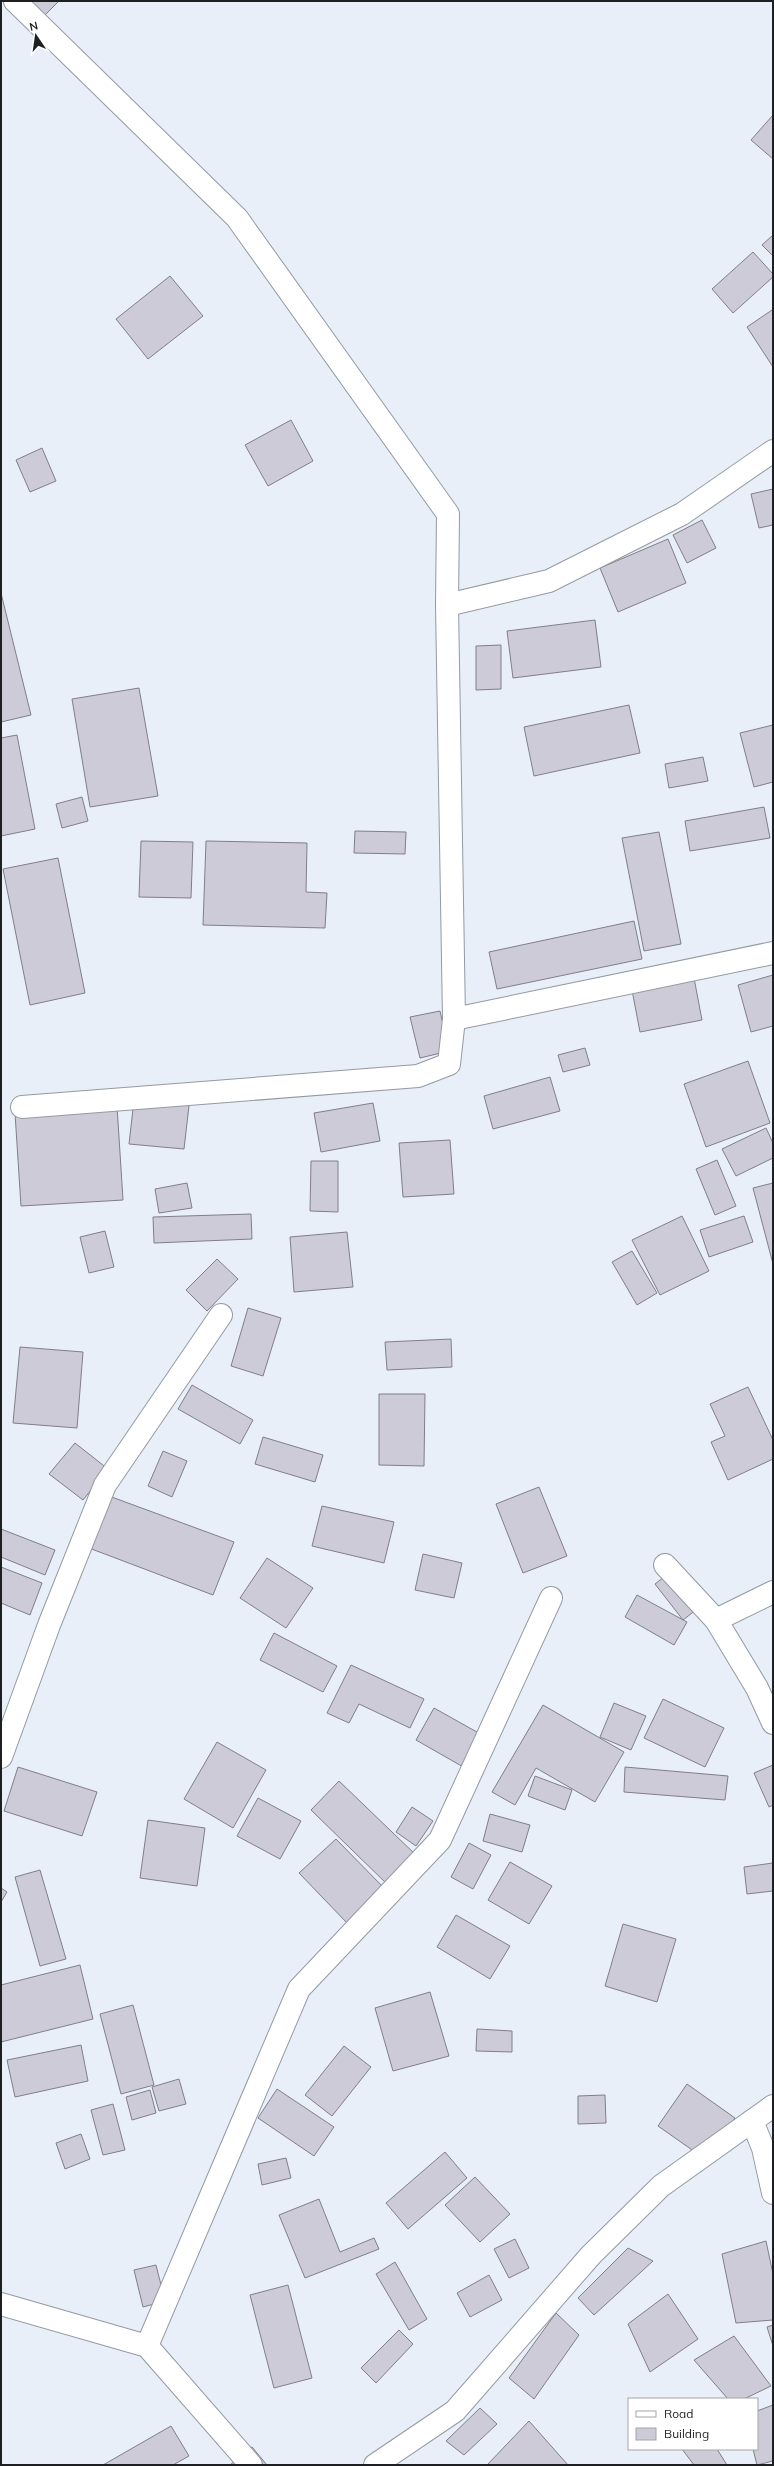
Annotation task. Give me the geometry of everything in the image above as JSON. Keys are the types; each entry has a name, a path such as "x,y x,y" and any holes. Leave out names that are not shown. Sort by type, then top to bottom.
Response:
{"street":[{"path":"15,1 236,218 448,514 447,605 454,1019 449,1064 418,1076 22,1107"},
{"path":"447,605 549,581 682,514 773,451"},
{"path":"454,1019 773,953"},
{"path":"1,1757 49,1625 105,1485 221,1316"},
{"path":"665,1566 716,1620 758,1688 773,1723"},
{"path":"716,1620 773,1592"},
{"path":"147,2346 299,1989 440,1840 551,1598"},
{"path":"375,2465 455,2411 591,2256 661,2186 773,2106"},
{"path":"752,2121 763,2148 773,2193"},
{"path":"1,2304 147,2346 251,2465"}],"building":[{"path":"28,1 59,1 43,17"},
{"path":"773,115 773,159 751,140"},
{"path":"773,235 773,256 762,245"},
{"path":"753,252 773,274 773,277 733,313 712,289"},
{"path":"170,276 203,316 148,359 116,319"},
{"path":"772,310 773,311 773,367 747,327"},
{"path":"291,420 313,461 268,486 245,445"},
{"path":"42,448 56,481 30,492 16,460"},
{"path":"773,489 773,525 759,528 751,494"},
{"path":"702,520 716,548 687,563 673,535"},
{"path":"668,539 686,583 618,612 600,568"},
{"path":"1,593 31,715 1,722"},
{"path":"595,620 601,667 513,678 507,631"},
{"path":"501,645 501,689 476,690 476,646"},
{"path":"139,688 158,796 90,807 72,699"},
{"path":"629,705 640,753 534,776 524,727"},
{"path":"773,725 773,782 754,787 740,733"},
{"path":"17,735 35,829 1,836 1,738"},
{"path":"703,757 708,781 669,788 665,764"},
{"path":"82,797 88,821 62,828 56,804"},
{"path":"764,807 770,838 690,851 685,821"},
{"path":"355,831 406,832 405,854 354,853"},
{"path":"659,832 681,944 644,951 622,838"},
{"path":"141,841 193,842 191,898 139,897"},
{"path":"206,841 307,843 306,892 327,893 325,928 203,925"},
{"path":"58,858 85,993 30,1005 3,869"},
{"path":"634,921 642,959 497,989 489,952"},
{"path":"773,975 773,1026 751,1032 738,985"},
{"path":"694,978 702,1020 640,1032 632,990"},
{"path":"440,1011 449,1051 420,1058 410,1017"},
{"path":"585,1048 590,1065 563,1072 558,1055"},
{"path":"748,1061 770,1123 706,1147 684,1084"},
{"path":"550,1077 560,1111 493,1129 484,1096"},
{"path":"135,1091 190,1097 184,1149 129,1144"},
{"path":"373,1103 380,1141 321,1152 314,1113"},
{"path":"117,1106 123,1200 21,1206 15,1113"},
{"path":"766,1128 773,1143 773,1158 736,1176 722,1149"},
{"path":"450,1140 454,1194 403,1197 399,1143"},
{"path":"717,1160 736,1206 715,1215 696,1169"},
{"path":"311,1161 338,1161 338,1212 310,1211"},
{"path":"187,1183 192,1208 159,1213 155,1189"},
{"path":"773,1183 773,1264 753,1188"},
{"path":"251,1214 252,1239 154,1243 153,1217"},
{"path":"682,1216 709,1271 660,1295 632,1240"},
{"path":"744,1216 753,1242 709,1257 700,1230"},
{"path":"105,1231 114,1267 89,1273 80,1237"},
{"path":"347,1232 353,1287 294,1292 290,1237"},
{"path":"632,1251 657,1293 637,1305 612,1262"},
{"path":"217,1259 238,1279 207,1311 186,1290"},
{"path":"248,1308 281,1318 263,1376 231,1366"},
{"path":"451,1339 452,1367 387,1370 385,1342"},
{"path":"20,1347 83,1352 77,1428 13,1423"},
{"path":"192,1385 253,1420 240,1444 178,1409"},
{"path":"748,1387 773,1440 773,1459 728,1480 711,1442 725,1436 710,1404"},
{"path":"379,1394 425,1394 424,1466 379,1465"},
{"path":"263,1437 323,1455 315,1482 255,1464"},
{"path":"75,1443 108,1469 83,1500 49,1474"},
{"path":"163,1451 187,1461 172,1497 148,1486"},
{"path":"539,1487 567,1556 523,1573 496,1504"},
{"path":"109,1496 234,1542 213,1595 89,1548"},
{"path":"322,1506 394,1522 384,1563 312,1546"},
{"path":"1,1529 55,1550 45,1575 1,1557"},
{"path":"423,1554 462,1563 454,1598 415,1590"},
{"path":"267,1558 313,1588 286,1628 240,1598"},
{"path":"1,1567 42,1583 30,1615 1,1603"},
{"path":"673,1570 701,1606 683,1620 655,1584"},
{"path":"637,1595 687,1622 674,1645 625,1617"},
{"path":"274,1633 337,1666 323,1692 260,1660"},
{"path":"351,1665 424,1699 410,1728 359,1704 349,1723 327,1713"},
{"path":"663,1699 724,1728 705,1767 644,1738"},
{"path":"614,1703 646,1716 631,1750 600,1737"},
{"path":"543,1705 624,1752 595,1802 536,1768 515,1805 492,1792"},
{"path":"434,1708 484,1736 465,1768 416,1740"},
{"path":"217,1742 266,1770 233,1828 184,1799"},
{"path":"773,1765 773,1805 769,1807 754,1773"},
{"path":"18,1767 97,1792 82,1836 4,1811"},
{"path":"625,1767 728,1776 725,1800 624,1792"},
{"path":"535,1776 572,1790 565,1810 528,1796"},
{"path":"339,1781 418,1857 389,1886 311,1810"},
{"path":"258,1798 301,1821 280,1859 237,1836"},
{"path":"412,1807 433,1821 416,1846 396,1832"},
{"path":"490,1814 530,1825 522,1852 483,1841"},
{"path":"148,1820 205,1828 197,1886 140,1878"},
{"path":"336,1839 384,1888 348,1924 299,1873"},
{"path":"469,1843 491,1855 473,1889 451,1877"},
{"path":"510,1862 552,1886 529,1924 488,1900"},
{"path":"773,1863 773,1891 747,1894 744,1867"},
{"path":"40,1870 66,1959 40,1966 15,1877"},
{"path":"1,1888 7,1892 1,1902"},
{"path":"456,1915 510,1946 490,1979 437,1947"},
{"path":"623,1924 676,1939 657,2002 605,1986"},
{"path":"80,1965 93,2019 1,2042 1,1985"},
{"path":"430,1992 449,2056 393,2071 375,2008"},
{"path":"133,2005 154,2085 121,2094 100,2014"},
{"path":"477,2029 512,2031 512,2052 476,2051"},
{"path":"81,2045 88,2081 15,2097 7,2060"},
{"path":"344,2046 371,2067 332,2116 305,2095"},
{"path":"179,2079 186,2104 159,2111 152,2087"},
{"path":"687,2084 735,2118 705,2159 658,2126"},
{"path":"277,2089 334,2127 314,2156 258,2118"},
{"path":"150,2090 156,2113 132,2120 126,2097"},
{"path":"605,2095 606,2123 578,2124 578,2096"},
{"path":"113,2104 125,2150 103,2155 91,2110"},
{"path":"81,2134 90,2159 65,2169 56,2143"},
{"path":"445,2152 467,2178 408,2229 386,2203"},
{"path":"286,2158 291,2178 262,2185 258,2164"},
{"path":"475,2177 510,2214 480,2242 445,2205"},
{"path":"319,2199 340,2252 374,2238 379,2249 305,2278 279,2215"},
{"path":"515,2239 529,2268 509,2278 494,2249"},
{"path":"766,2241 773,2274 773,2320 736,2323 722,2254"},
{"path":"628,2248 653,2261 594,2315 578,2298"},
{"path":"395,2262 427,2319 409,2330 376,2274"},
{"path":"156,2265 165,2301 143,2307 134,2270"},
{"path":"489,2275 502,2300 470,2317 457,2293"},
{"path":"288,2285 312,2378 274,2388 250,2295"},
{"path":"668,2294 698,2339 650,2372 628,2324"},
{"path":"556,2313 579,2335 534,2399 509,2378"},
{"path":"773,2325 773,2346 767,2327"},
{"path":"399,2330 413,2344 376,2383 361,2368"},
{"path":"734,2336 771,2386 746,2398 727,2398 694,2360"},
{"path":"773,2405 773,2461 757,2465 753,2450 758,2450 758,2411"},
{"path":"480,2408 497,2424 464,2455 446,2441"},
{"path":"529,2421 568,2465 489,2465 488,2464"},
{"path":"171,2426 189,2456 173,2465 103,2465"},
{"path":"252,2447 267,2465 230,2465"},
{"path":"683,2450 718,2450 727,2465 694,2465"}]}
